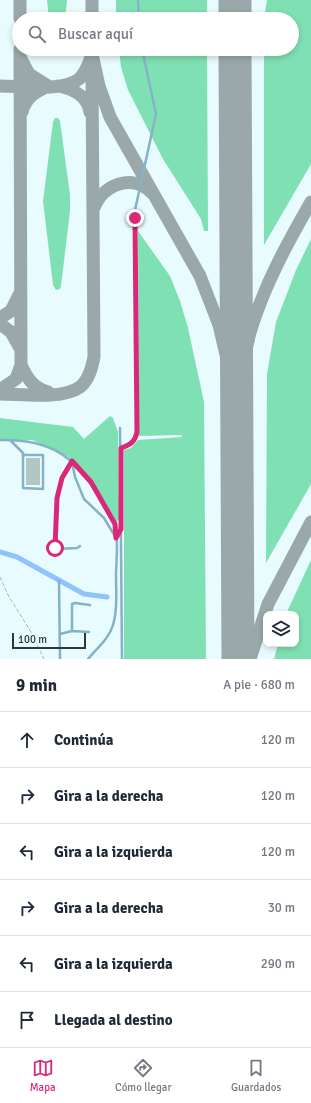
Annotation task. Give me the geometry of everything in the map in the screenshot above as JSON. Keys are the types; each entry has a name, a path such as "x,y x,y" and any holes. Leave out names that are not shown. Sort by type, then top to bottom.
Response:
{"lane":[{"path":"138,0 139,12"},
{"path":"121,448 130,445 134,441 137,432 135,210 156,114 144,56"},
{"path":"120,428 122,659"},
{"path":"0,440 32,441 50,447 72,461 91,482 115,524 116,610 113,626 108,636 88,659"},
{"path":"10,440 23,453 43,455 43,488 23,488 23,453"},
{"path":"72,461 75,477 84,499 104,518 116,538"},
{"path":"72,461 62,478 57,498 55,548 77,548 80,546"},
{"path":"116,538 121,529"},
{"path":"59,581 60,659"},
{"path":"72,631 72,604 90,605"},
{"path":"60,634 72,631 89,632"}],"path":[{"path":"0,577 8,595 31,632 44,659"}],"green space":[{"path":"47,0 67,0 66,12 48,12"},
{"path":"116,0 207,0 207,12 116,12"},
{"path":"267,0 311,0 311,164 264,245 264,56 299,56 299,12 265,12"},
{"path":"120,56 207,56 208,231 204,231 201,219 163,159 128,90 121,67"},
{"path":"55,118 58,118 60,121 70,195 70,211 61,286 60,289 56,290 53,285 43,201 53,122"},
{"path":"138,231 170,276 180,301 188,328 204,402 206,659 124,659 124,450 131,448 138,440 182,437 181,435 139,436"},
{"path":"311,239 311,484 266,563 267,374 276,322 296,270"},
{"path":"110,416 113,418 118,432 119,519 115,524 91,482 79,467 67,456 32,440 0,440 0,418 73,427 84,439"},
{"path":"311,560 311,659 274,659 277,647 299,647 299,611 287,611"}],"building":[{"path":"26,458 40,458 40,485 26,485"}],"waterway":[{"path":"0,552 17,557 84,594 107,597"}],"taxiway":[{"path":"20,0 20,12"},
{"path":"92,0 92,12"},
{"path":"237,12 240,0"},
{"path":"0,390 16,379 21,365 20,56"},
{"path":"0,86 63,86 72,83 84,74 91,56"},
{"path":"92,56 99,86 110,117 200,276 219,325 231,376 237,450"},
{"path":"21,59 29,74 48,86 39,90 32,96 26,102 22,112"},
{"path":"0,394 63,394 80,387 88,377 91,369 94,357 92,78"},
{"path":"58,86 74,91 83,97 90,112"},
{"path":"94,208 104,193 111,187 119,184 136,184 144,187 152,193"},
{"path":"240,405 245,355 249,336 258,310 278,262 311,202"},
{"path":"0,318 11,311 19,295"},
{"path":"0,324 11,332 20,348"},
{"path":"21,365 31,382 38,388 48,392"},
{"path":"250,659 268,604 311,522"}],"runway":[{"path":"235,0 235,12"},
{"path":"235,56 238,659"}],"route":[{"path":"55,548 57,498 62,478 72,461 91,482 115,524 116,538 121,529 121,448 130,445 134,441 137,432 135,218"}]}
